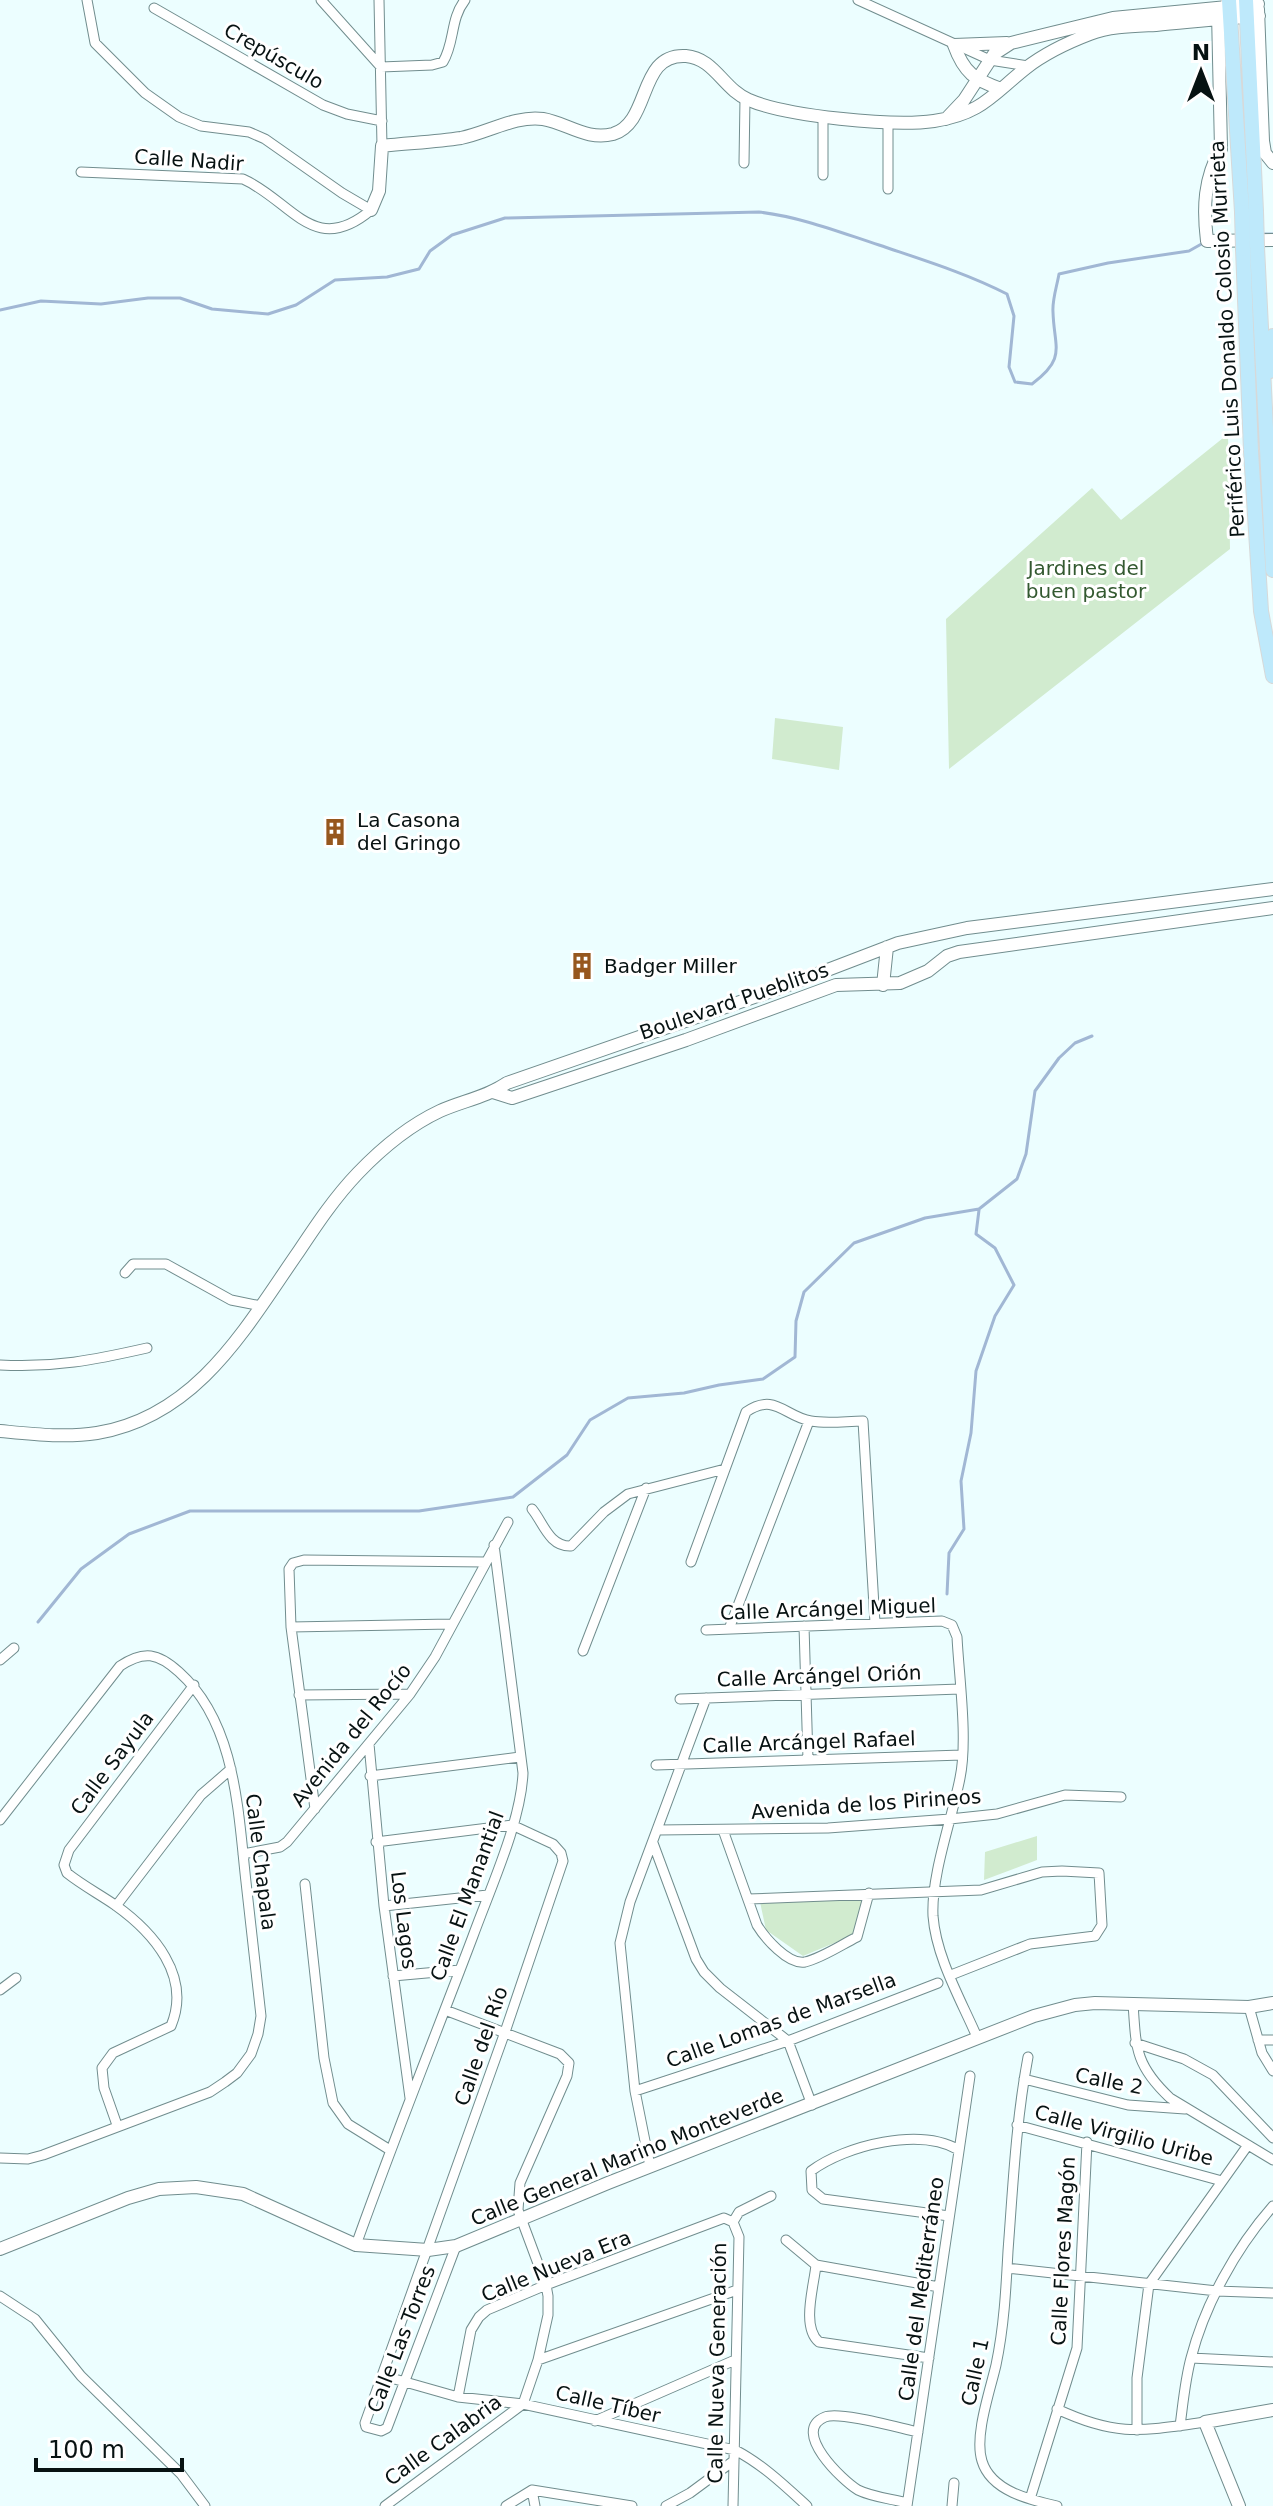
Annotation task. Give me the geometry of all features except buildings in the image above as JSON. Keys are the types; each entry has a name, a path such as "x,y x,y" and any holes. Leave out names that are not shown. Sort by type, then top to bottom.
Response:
{"main road":[{"name":"Periférico Luis Donaldo Colosio Murrieta","path":"1252,7 1246,148 1251,451 1261,611 1273,676"},
{"name":"Periférico Luis Donaldo Colosio Murrieta","path":"1225,10 1246,148"},
{"name":"Periférico Luis Donaldo Colosio Murrieta","path":"1250,248 1273,570"},
{"path":"1265,439 1273,336"}],"street":[{"path":"87,0 95,43 145,93 179,117 201,126 249,132 265,139 371,210 379,191 382,146 379,0"},
{"path":"321,0 381,67"},
{"path":"381,67 443,62 449,52 457,10 465,0"},
{"path":"858,0 990,60 1034,62"},
{"path":"949,43 1011,43 1113,18 1252,7 1263,141 1265,153 1273,163"},
{"name":"Crepúsculo","path":"154,8 323,105 347,114 382,121"},
{"path":"382,146 461,138 531,119 544,119 586,134 614,134 627,125 635,114 652,72 664,60 683,56 698,58 712,67 745,99 778,110 888,122 946,119 974,111 1034,62 1088,34 1225,10"},
{"path":"1225,10 1221,149 1206,190 1207,241 1273,240"},
{"path":"1030,38 1034,62"},
{"path":"949,43 977,80 1001,89"},
{"path":"946,119 964,100 997,51 1011,43"},
{"path":"744,163 745,99"},
{"path":"823,116 823,175"},
{"path":"888,122 888,189"},
{"path":"1221,149 1246,148"},
{"name":"Calle Nadir","path":"81,172 243,179 266,191 299,218 318,227 337,229 354,224 371,210"},
{"name":"Boulevard Pueblitos","path":"0,1431 38,1435 98,1433 159,1412 193,1389 211,1372 261,1306 326,1210 355,1176 387,1144 437,1112 493,1092 507,1083 887,947 967,928 1273,889"},
{"path":"1201,900 1194,910 1203,917"},
{"path":"1152,906 1159,913 1155,924"},
{"name":"Boulevard Pueblitos","path":"493,1092 512,1098 686,1040 836,985 883,985 911,979 959,952 1273,908"},
{"path":"883,985 887,947"},
{"path":"680,1023 686,1040"},
{"path":"125,1273 133,1264 166,1264 231,1300 261,1306"},
{"path":"0,1365 42,1367 147,1348"},
{"path":"691,1562 746,1412 753,1407 773,1404 809,1421 863,1421 875,1623"},
{"path":"729,1629 809,1421"},
{"path":"532,1509 558,1545 571,1546 604,1512 628,1494 725,1469"},
{"path":"583,1651 646,1488"},
{"name":"Avenida del Rocío","path":"243,1854 280,1847 410,1694 435,1657 508,1522"},
{"name":"Calle El Manantial","path":"356,2245 488,1895 522,1786 494,1545"},
{"path":"315,1809 291,1627 288,1577 293,1563 304,1560 485,1562"},
{"name":"Calle Arcángel Miguel","path":"706,1630 942,1621 952,1625 957,1637 960,1689"},
{"path":"291,1627 451,1624"},
{"path":"804,1626 808,1760"},
{"path":"0,1660 14,1648"},
{"name":"Calle Chapala","path":"0,1820 120,1666 135,1656 151,1655 173,1666 194,1685 218,1727 231,1769 261,2016 251,2054 237,2073 210,2092 43,2155 0,2158"},
{"name":"Calle Sayula","path":"116,1906 67,1873 64,1865 69,1850 194,1685"},
{"path":"960,1689 961,1775 935,1892 933,1919 951,1975 977,2037"},
{"name":"Calle Arcángel Orión","path":"680,1699 960,1689"},
{"path":"299,1695 410,1694"},
{"path":"650,2166 635,2091 620,1943 630,1902 706,1698"},
{"name":"Los Lagos","path":"369,1744 376,1842 410,2100"},
{"name":"Calle Arcángel Rafael","path":"656,1765 962,1755"},
{"path":"370,1776 520,1757"},
{"path":"117,2125 101,2078 102,2068 113,2053 171,2026 176,2002 169,1959 116,1906 201,1795 231,1769"},
{"name":"Avenida de los Pirineos","path":"658,1830 828,1828 997,1814 1065,1795 1121,1797"},
{"path":"376,1842 512,1825"},
{"name":"Calle del Río","path":"428,2250 561,1871 561,1853 553,1844 512,1825"},
{"path":"723,1830 757,1925 792,1960 804,1962 857,1937 869,1893"},
{"path":"653,1843 691,1947 704,1972 788,2041 812,2105"},
{"path":"748,1899 981,1890 1042,1872 1099,1873 1102,1918 1099,1933 1095,1936 1030,1944 951,1975"},
{"path":"305,1884 324,2058 333,2103 348,2124 390,2150"},
{"path":"384,1906 488,1895"},
{"path":"393,1976 460,1970"},
{"path":"0,1990 16,1978"},
{"name":"Calle Lomas de Marsella","path":"635,2091 788,2041 938,1983"},
{"path":"1133,2003 1135,2043 1144,2069 1156,2086 1170,2098 1273,2160"},
{"name":"Calle General Marino Monteverde","path":"0,2249 128,2198 175,2188 222,2189 243,2194 356,2245 428,2250 456,2246 650,2166 1034,2016 1075,2005 1133,2003 1249,2007 1273,2003"},
{"path":"1249,2007 1258,2040 1273,2071"},
{"path":"445,2010 560,2054 569,2063 567,2076 520,2183 520,2218 546,2285 548,2315 538,2360 523,2404"},
{"path":"1258,2040 1273,2040"},
{"path":"1135,2043 1184,2059 1213,2075 1273,2138"},
{"name":"Calle 1","path":"1028,2057 1017,2125 1003,2329 980,2445 982,2462 994,2480 1030,2499"},
{"name":"Calle del Mediterráneo","path":"907,2505 970,2076"},
{"name":"Calle 2","path":"1024,2079 1128,2105 1188,2109"},
{"name":"Calle Virgilio Uribe","path":"1017,2125 1222,2181"},
{"path":"949,2216 823,2199 812,2190 811,2171 840,2156 898,2139 942,2141 959,2150"},
{"name":"Calle Flores Magón","path":"1030,2499 1077,2348 1087,2142"},
{"path":"1137,2430 1138,2363 1149,2284 1248,2145"},
{"name":"Calle Nueva Generación","path":"733,2506 739,2237 728,2220 771,2196"},
{"path":"1180,2426 1191,2358 1217,2291 1254,2230 1273,2206"},
{"name":"Calle Nueva Era","path":"458,2397 471,2330 479,2317 497,2305 728,2220"},
{"path":"786,2240 816,2265 939,2287"},
{"name":"Calle Las Torres","path":"428,2250 366,2427 381,2431 387,2428 456,2246"},
{"path":"816,2265 810,2318 813,2337 819,2342 929,2358"},
{"path":"1007,2268 1217,2291 1273,2293"},
{"path":"538,2360 737,2290"},
{"path":"0,2296 35,2319 81,2376 181,2474 205,2506"},
{"path":"0,2303 12,2303"},
{"path":"1191,2358 1273,2362"},
{"path":"595,2421 735,2360"},
{"name":"Calle Tíber","path":"384,2376 458,2397 523,2404 735,2450 750,2457 807,2506"},
{"name":"Calle Calabria","path":"385,2506 523,2404"},
{"path":"1057,2409 1097,2426 1137,2430 1273,2410"},
{"path":"907,2505 859,2490 833,2469 821,2454 814,2437 819,2421 826,2416 918,2432"},
{"path":"1205,2422 1239,2506"},
{"path":"666,2506 690,2493 732,2462"},
{"path":"952,2506 954,2483"},
{"path":"532,2490 535,2506"},
{"path":"506,2506 532,2490 603,2504 632,2506"},
{"path":"1030,2499 1057,2506"}],"green space":[{"name":"Jardines del buen pastor","path":"1228,434 1230,549 949,769 946,619 1092,488 1121,520"},
{"path":"775,718 843,727 839,770 772,759"},
{"path":"1037,1836 1037,1860 984,1880 985,1852"},
{"path":"863,1895 856,1934 803,1956 766,1930 760,1902"}],"waterway":[{"path":"0,310 41,301 101,304 148,298 180,298 212,309 268,314 296,305 335,280 387,277 419,269 430,251 452,235 505,218 759,212 835,230 944,267 1007,294 1014,316 1009,367 1015,382 1032,384 1050,367 1056,352 1053,307 1059,274 1189,251 1205,242"},
{"path":"1263,234 1273,234"},
{"path":"38,1622 81,1569 129,1534 190,1511 419,1511 513,1497 567,1455 590,1420 628,1398 684,1393 763,1379 795,1357 796,1321 804,1292 854,1243 925,1218 979,1209 1017,1179 1026,1154 1035,1091 1059,1058 1075,1043 1092,1036"},
{"path":"947,1594 949,1553 964,1529 961,1481 971,1433 976,1371 995,1316 1014,1285 995,1248 976,1234 979,1210"}],"place":[{"name":"La Casona del Gringo","path":"335,832"},
{"name":"Badger Miller","path":"582,966"}]}
